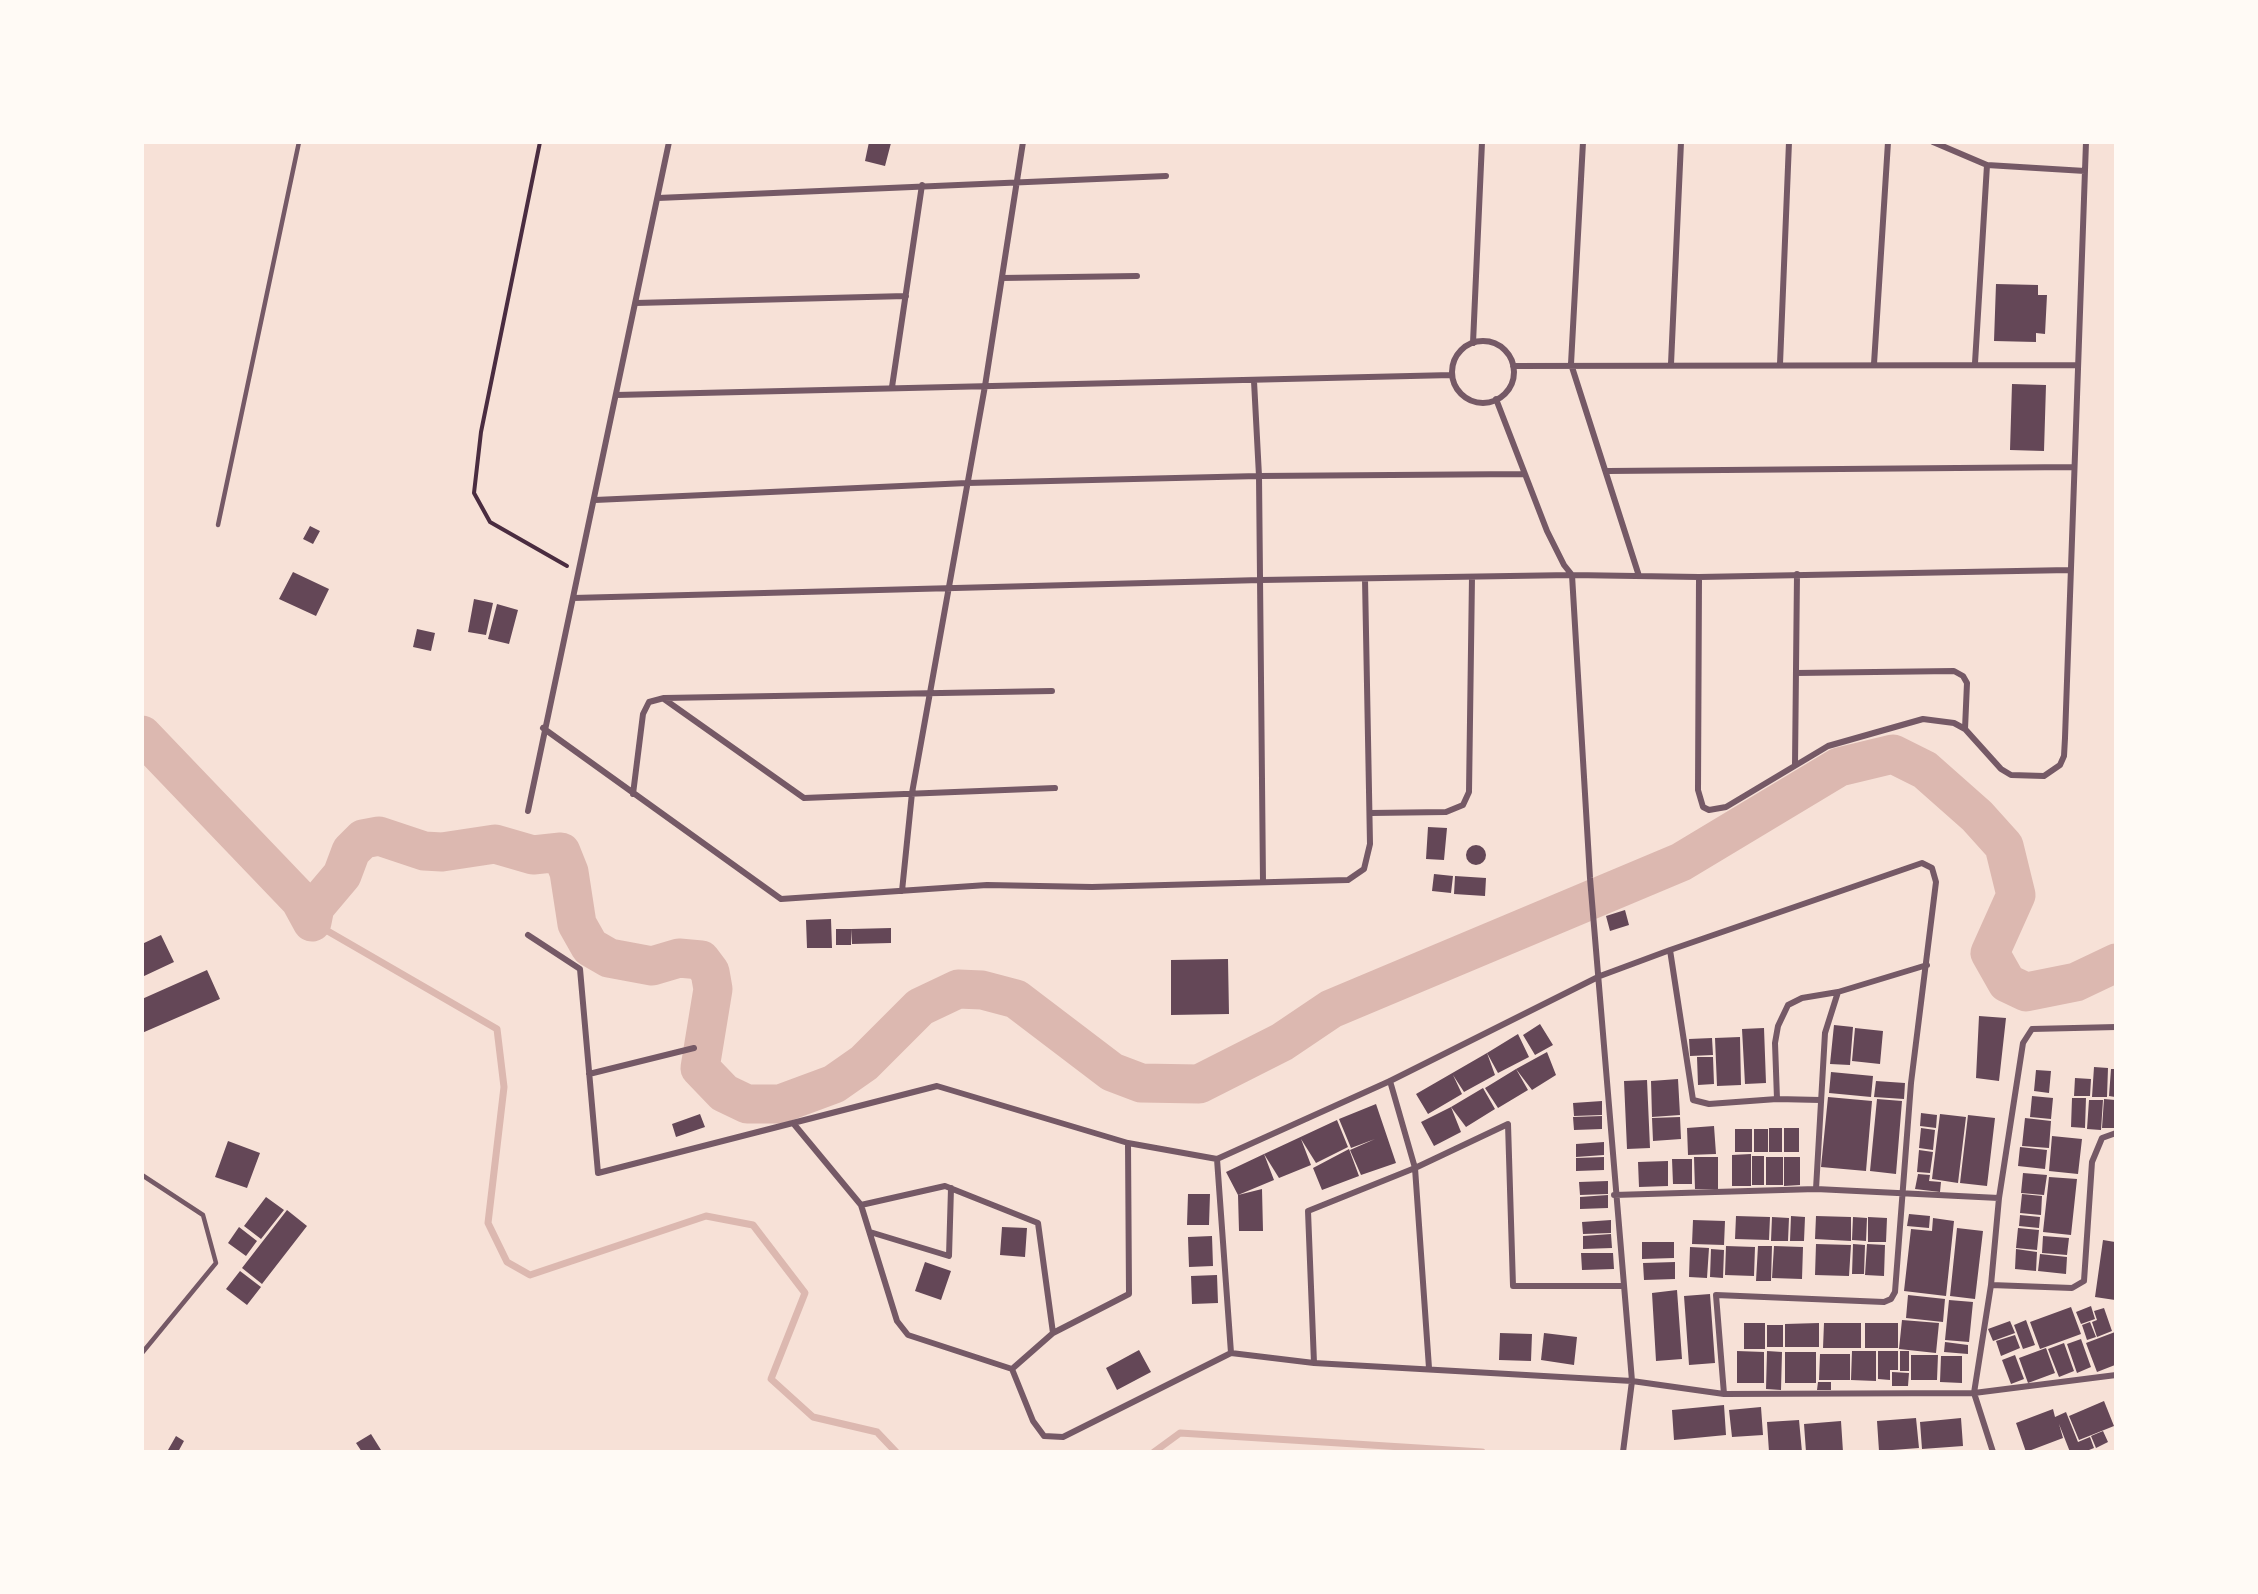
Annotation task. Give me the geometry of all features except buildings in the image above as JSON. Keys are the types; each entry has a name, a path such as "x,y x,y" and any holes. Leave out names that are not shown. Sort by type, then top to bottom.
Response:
{"street":[{"path":"528,811 543,728 595,500 669,142"},
{"path":"902,891 912,793 985,386 1023,142"},
{"path":"1473,343 1482,142"},
{"path":"1583,142 1571,364 1608,471 1639,576"},
{"path":"1671,364 1681,142"},
{"path":"1780,364 1789,142"},
{"path":"1874,364 1888,142"},
{"path":"1932,142 1987,165 2085,171"},
{"path":"1700,576 1699,801 1709,810 1719,810 1828,746 1847,738 1907,723 1940,720 1965,729 2001,769 2011,775 2044,776 2060,765 2064,756 2065,738 2086,142"},
{"path":"1975,363 1987,165"},
{"path":"658,198 1166,176"},
{"path":"892,387 922,186"},
{"path":"1002,278 1137,276"},
{"path":"636,303 906,296"},
{"path":"1486,341 1496,343 1504,349 1513,366 1511,385 1496,399 1476,402 1466,398 1458,390 1452,375 1454,360 1460,351 1473,343 1486,341"},
{"path":"1513,366 1975,363 2078,365"},
{"path":"616,395 1452,375"},
{"path":"1254,381 1261,580 1263,882"},
{"path":"1496,399 1555,549 1572,575 1590,878 1600,976 1614,1195 1632,1381 1623,1450"},
{"path":"1608,471 2074,467"},
{"path":"595,500 967,483 1259,476 1524,474"},
{"path":"573,598 1261,580 2070,570"},
{"path":"1795,765 1797,574"},
{"path":"1371,813 1446,812 1463,805 1469,792 1472,577"},
{"path":"543,728 781,899 987,885 1092,887 1348,880 1364,869 1370,844 1365,579"},
{"path":"1796,673 1954,671 1963,676 1966,683 1965,729"},
{"path":"633,794 643,714 649,702 664,699 1052,691"},
{"path":"664,699 804,798 1054,788"},
{"path":"528,935 580,969 598,1173 937,1086 1128,1143 1217,1160 1390,1081 1600,976 1832,892 1922,863 1932,868 1936,882 1928,965 1911,1083 1895,1292 1891,1299 1884,1302 1716,1296 1724,1394"},
{"path":"1670,950 1693,1100 1709,1104 1777,1099 1821,1100"},
{"path":"1777,1099 1775,1043 1778,1026 1788,1005 1802,998 1838,992 1928,965"},
{"path":"1816,1189 1825,1033 1838,992"},
{"path":"1993,1452 1974,1393 1991,1285 1999,1198 2023,1043 2032,1029 2115,1027"},
{"path":"589,1074 694,1048"},
{"path":"1390,1081 1415,1168 1429,1368"},
{"path":"793,1123 861,1205 897,1321 908,1335 1012,1369 1033,1421 1044,1436 1063,1437 1231,1353 1314,1363 1632,1381 1724,1394 1974,1393 2115,1375"},
{"path":"1314,1363 1308,1211 1415,1168 1508,1124 1513,1286 1624,1286"},
{"path":"1991,1285 2072,1288 2084,1281 2092,1162 2102,1138 2115,1133"},
{"path":"1012,1369 1053,1334 1129,1294 1128,1143"},
{"path":"1217,1160 1231,1353"},
{"path":"861,1205 945,1186 1038,1223 1053,1334"},
{"path":"870,1232 949,1256 951,1188"},
{"path":"1614,1195 1816,1189 1999,1198"}],"lane":[{"path":"218,525 299,142"},
{"path":"142,1175 203,1215 216,1263 142,1353"}],"path":[{"path":"540,142 481,432 474,494 490,522 553,560 579,571"}],"waterway":[{"path":"142,735 300,900 312,922"},
{"path":"312,922 315,907 342,875 351,851 363,839 379,836 424,851 442,852 495,844 533,855 561,852 569,872 577,924 590,947 609,958 652,966 679,958 701,960 710,972 713,989 700,1068 724,1093 747,1104 780,1104 834,1084 864,1063 920,1007 958,989 982,990 1016,999 1112,1072 1141,1083 1199,1084 1282,1042 1331,1009 1681,862 1839,767 1893,754 1925,770 1977,816 2004,846 2016,895 1990,953 2007,983 2026,992 2076,982 2116,963"},
{"path":"312,922 497,1029 504,1087 488,1223 507,1262 530,1275 706,1216 753,1225 805,1293 771,1379 813,1417 877,1432 896,1452"},
{"path":"1154,1452 1180,1433 1482,1452"}]}
